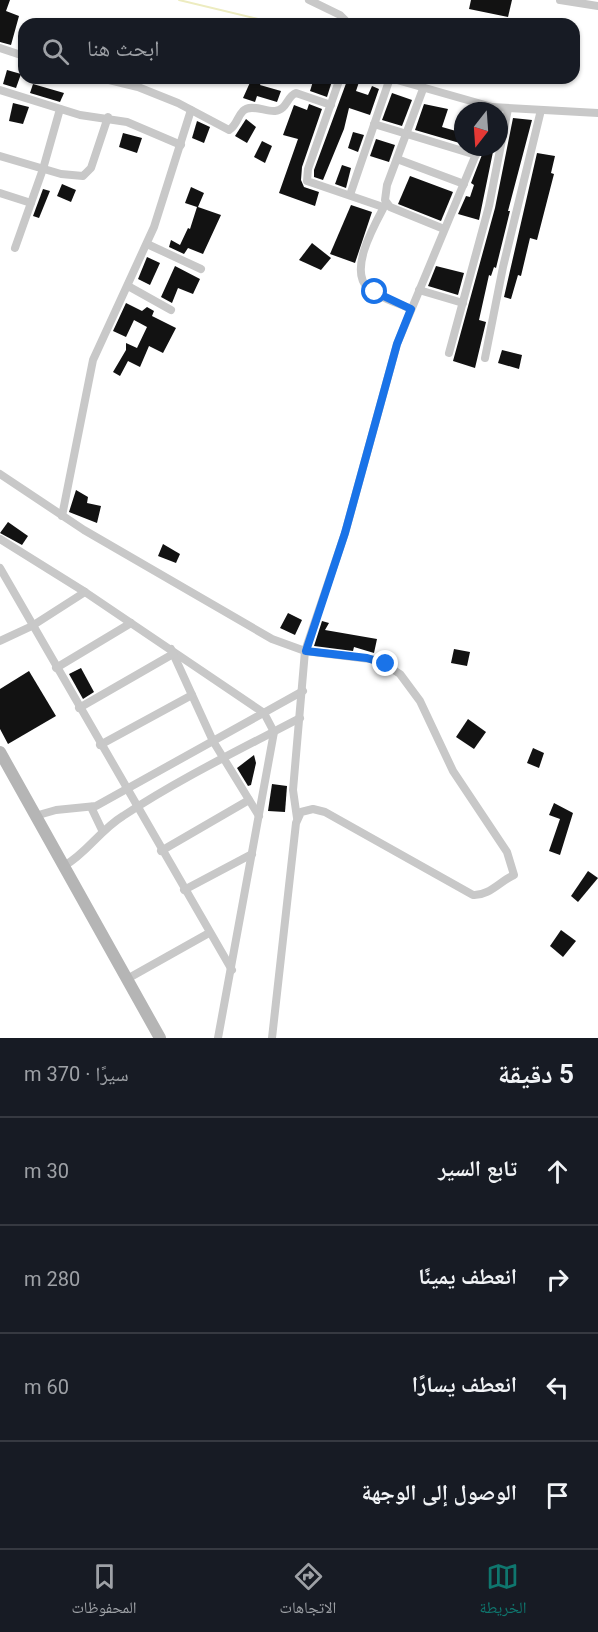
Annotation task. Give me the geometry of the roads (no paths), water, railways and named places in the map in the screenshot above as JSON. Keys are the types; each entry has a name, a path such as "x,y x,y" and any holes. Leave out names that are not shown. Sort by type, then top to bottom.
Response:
{"main road":[{"path":"0,752 160,1038"}],"street":[{"path":"309,0 343,18"},
{"path":"560,0 598,6"},
{"path":"0,48 18,54"},
{"path":"126,84 191,110 229,130 243,110 251,108 276,111 283,109 292,95 296,93 331,105"},
{"path":"338,84 308,169 307,181 390,207 444,229"},
{"path":"350,195 388,84"},
{"path":"408,84 468,102"},
{"path":"411,309 375,292 362,278 360,270 366,248 384,205 387,185 423,89"},
{"path":"0,90 60,109 108,117 181,145"},
{"path":"15,248 43,169 60,109"},
{"path":"508,109 598,114"},
{"path":"62,516 93,360 147,244 191,110"},
{"path":"485,358 503,267 541,110"},
{"path":"0,156 75,176 89,174 108,117"},
{"path":"374,124 406,135 454,146"},
{"path":"272,1038 297,818 292,790 306,651 345,533 397,344 475,156"},
{"path":"449,352 489,206 499,156"},
{"path":"397,159 464,184"},
{"path":"0,193 31,203"},
{"path":"147,244 201,269"},
{"path":"128,286 171,310"},
{"path":"419,290 462,303"},
{"path":"0,474 62,516 272,639 306,651 378,660 393,667 407,681 420,701 453,771 507,852 514,875 502,880 486,893 473,895 325,812 306,809 297,818"},
{"path":"0,539 131,622 264,712 274,732 218,1038"},
{"path":"0,568 135,807 232,970"},
{"path":"0,641 32,626 85,592"},
{"path":"56,668 131,622"},
{"path":"172,651 213,741 259,816"},
{"path":"79,708 172,651"},
{"path":"35,816 56,810 91,807 303,691"},
{"path":"100,745 192,695"},
{"path":"64,866 81,854 102,830 135,807 300,718"},
{"path":"161,851 249,800"},
{"path":"91,807 102,830"},
{"path":"184,890 252,854"},
{"path":"127,978 209,933"}],"waterway":[{"path":"179,0 254,18"}]}
